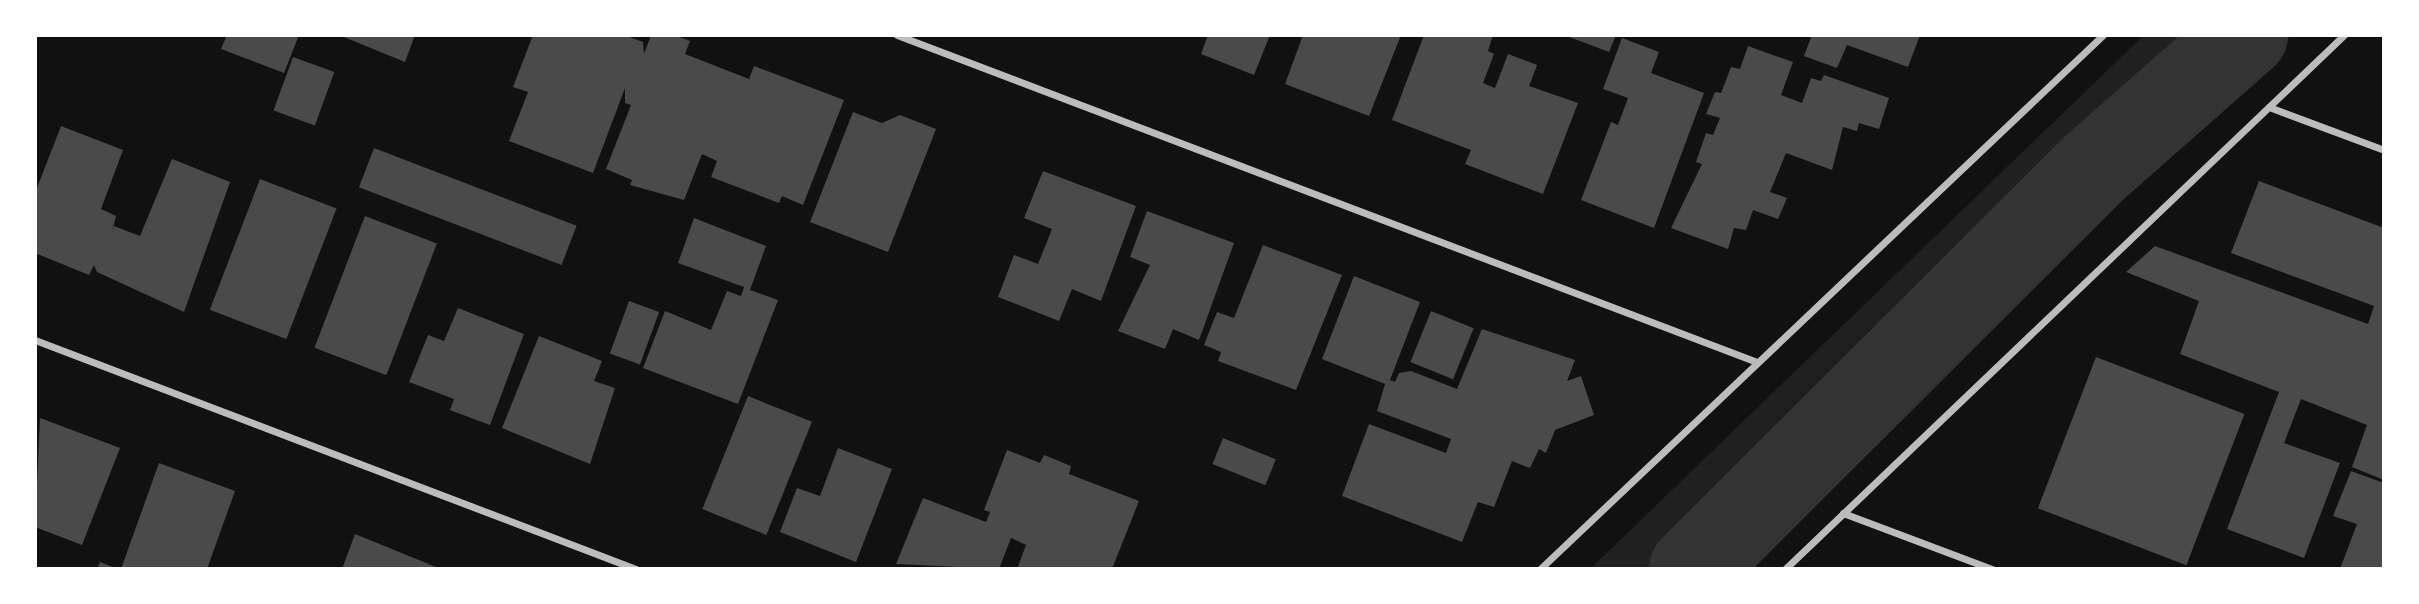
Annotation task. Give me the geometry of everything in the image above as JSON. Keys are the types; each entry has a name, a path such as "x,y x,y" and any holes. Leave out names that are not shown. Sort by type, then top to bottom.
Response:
{"street":[{"path":"897,35 1757,362"},
{"path":"1540,569 2102,35"},
{"path":"1785,569 2344,35"},
{"path":"2269,107 2384,150"},
{"path":"35,340 636,569"},
{"path":"1843,513 1992,569"}],"shaded area":[{"path":"2144,35 2281,35 1710,569 1590,569"}],"building":[{"path":"227,35 299,35 284,73 221,49"},
{"path":"339,35 415,35 405,62"},
{"path":"533,35 624,35 643,42 644,54 651,35 674,35 690,41 685,54 749,79 754,66 844,100 803,205 782,196 779,203 711,177 717,161 702,154 684,200 630,185 632,180 606,169 631,105 625,103 625,88 593,173 509,141 528,92 513,87"},
{"path":"1208,35 1270,35 1254,75 1201,54"},
{"path":"1303,35 1401,35 1369,116 1285,84"},
{"path":"1424,35 1493,35 1488,51 1494,54 1483,83 1495,88 1508,54 1537,65 1529,86 1578,103 1543,194 1465,164 1471,150 1392,120"},
{"path":"1564,35 1616,35 1609,52"},
{"path":"1812,35 1920,35 1908,67 1847,45 1837,68 1804,56"},
{"path":"1622,38 1659,52 1651,73 1704,93 1654,228 1581,200 1611,122 1618,125 1628,98 1603,89"},
{"path":"1748,46 1793,62 1781,95 1802,103 1811,78 1821,81 1824,75 1889,98 1879,129 1859,123 1857,131 1843,127 1832,170 1786,153 1770,192 1787,198 1778,219 1753,210 1746,230 1734,228 1728,249 1671,228 1702,164 1696,162 1706,133 1713,135 1720,118 1706,114 1715,92 1721,93 1731,67 1740,69"},
{"path":"293,57 334,72 315,126 274,111"},
{"path":"853,112 882,123 900,115 936,129 888,252 810,222"},
{"path":"61,126 123,150 101,209 116,216 112,232 114,226 140,236 172,159 230,182 184,312 97,272 94,265 89,275 35,253 35,193"},
{"path":"374,148 577,226 562,265 359,187"},
{"path":"1043,171 1136,206 1101,301 1072,289 1059,321 998,297 1014,255 1038,264 1052,229 1024,218"},
{"path":"260,179 337,208 286,339 210,310"},
{"path":"2259,181 2384,228 2384,480 2352,467 2367,425 2301,399 2284,443 2340,463 2304,558 2227,529 2279,392 2180,354 2199,301 2126,272 2155,246 2368,324 2374,306 2231,253"},
{"path":"1147,211 1234,243 1199,340 1173,329 1165,349 1118,331 1150,265 1130,257"},
{"path":"365,216 437,244 386,375 314,348"},
{"path":"694,218 766,246 750,290 778,300 738,404 643,368 665,311 711,330 727,291 741,296 744,287 678,263"},
{"path":"1263,245 1342,275 1296,390 1218,361 1221,352 1204,345 1217,312 1234,318"},
{"path":"1354,276 1420,302 1390,380 1395,382 1399,373 1411,371 1457,389 1482,329 1575,360 1567,381 1581,376 1594,415 1555,430 1546,453 1539,449 1530,468 1512,461 1494,507 1478,502 1462,542 1342,496 1369,424 1446,453 1451,439 1377,411 1385,384 1322,359"},
{"path":"629,301 659,312 640,365 610,354"},
{"path":"458,308 524,334 490,425 450,410 454,399 409,382 428,335 444,341"},
{"path":"1431,311 1474,328 1453,379 1410,362"},
{"path":"539,336 602,361 594,381 615,388 590,464 502,428"},
{"path":"2096,357 2244,414 2186,565 2038,508"},
{"path":"748,396 812,422 766,535 702,509"},
{"path":"40,418 120,448 82,545 35,527"},
{"path":"1223,438 1276,459 1265,485 1213,464"},
{"path":"838,448 892,469 856,562 780,532 797,488 820,496"},
{"path":"1007,450 1040,463 1044,455 1071,466 1069,474 1139,501 1112,569 1017,569 1026,545 1011,538 999,569 896,564 923,498 986,522 990,512 984,510"},
{"path":"159,463 235,491 207,569 121,569"},
{"path":"2351,471 2384,483 2384,569 2340,569 2357,524 2333,516"},
{"path":"355,534 436,567 342,569"},
{"path":"100,562 118,569 97,569"}],"waterway":[{"path":"1692,569 2093,169 2245,35"}]}
